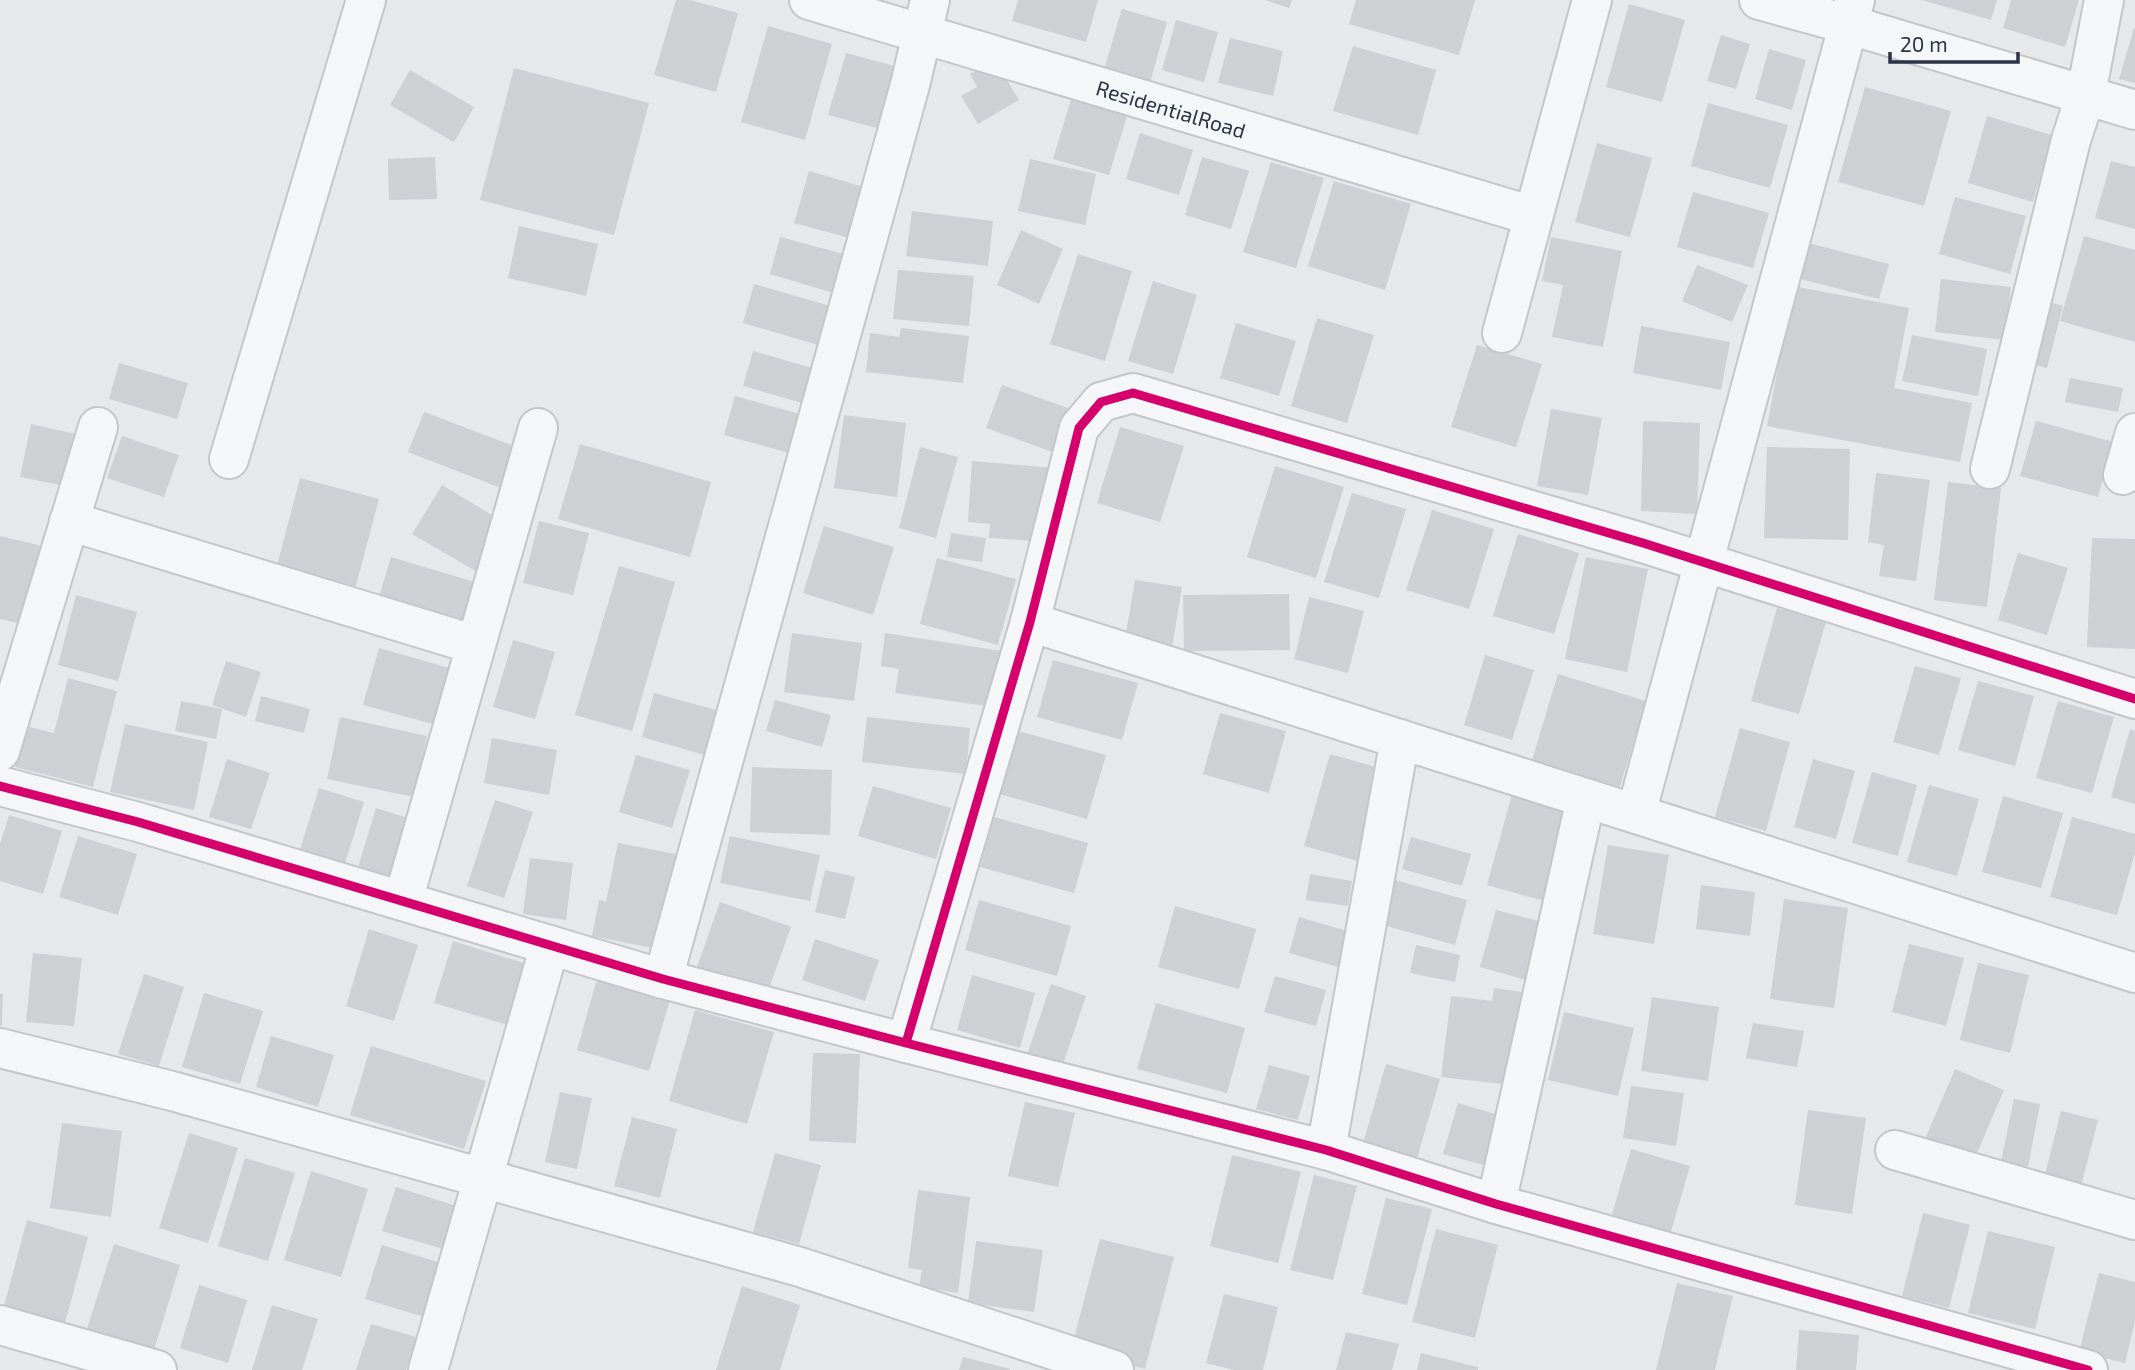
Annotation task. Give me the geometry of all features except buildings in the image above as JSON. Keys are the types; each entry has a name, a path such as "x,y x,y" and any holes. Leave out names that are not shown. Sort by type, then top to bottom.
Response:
{"street":[{"path":"229,459 366,0"},
{"name":"ResidentialRoad","path":"809,0 926,17 1533,216"},
{"path":"1502,332 1592,0"},
{"path":"1759,0 1852,12 2135,110"},
{"path":"1990,469 2071,140 2086,94 2104,0"},
{"path":"1636,814 1852,12"},
{"path":"663,979 926,17"},
{"path":"906,1043 1030,622 1079,428 1101,402 1133,393 1703,562 2135,699"},
{"path":"0,751 97,427"},
{"path":"403,901 538,428"},
{"path":"2123,475 2135,433"},
{"path":"69,521 477,645"},
{"path":"1030,622 2135,973"},
{"path":"1326,1150 1400,739"},
{"path":"0,786 138,822 663,979 1326,1150 1496,1204 2088,1370"},
{"path":"1496,1204 1586,797"},
{"path":"428,1370 550,945"},
{"path":"0,1048 172,1091 800,1267 1114,1370"},
{"path":"1895,1150 2135,1220"},
{"path":"0,1325 157,1370"}],"cycle path":[{"path":"906,1043 1030,622 1079,428 1101,402 1133,393 1643,543 2135,699"},
{"path":"0,786 138,822 663,979 1326,1150 1496,1204 2088,1370"}]}
